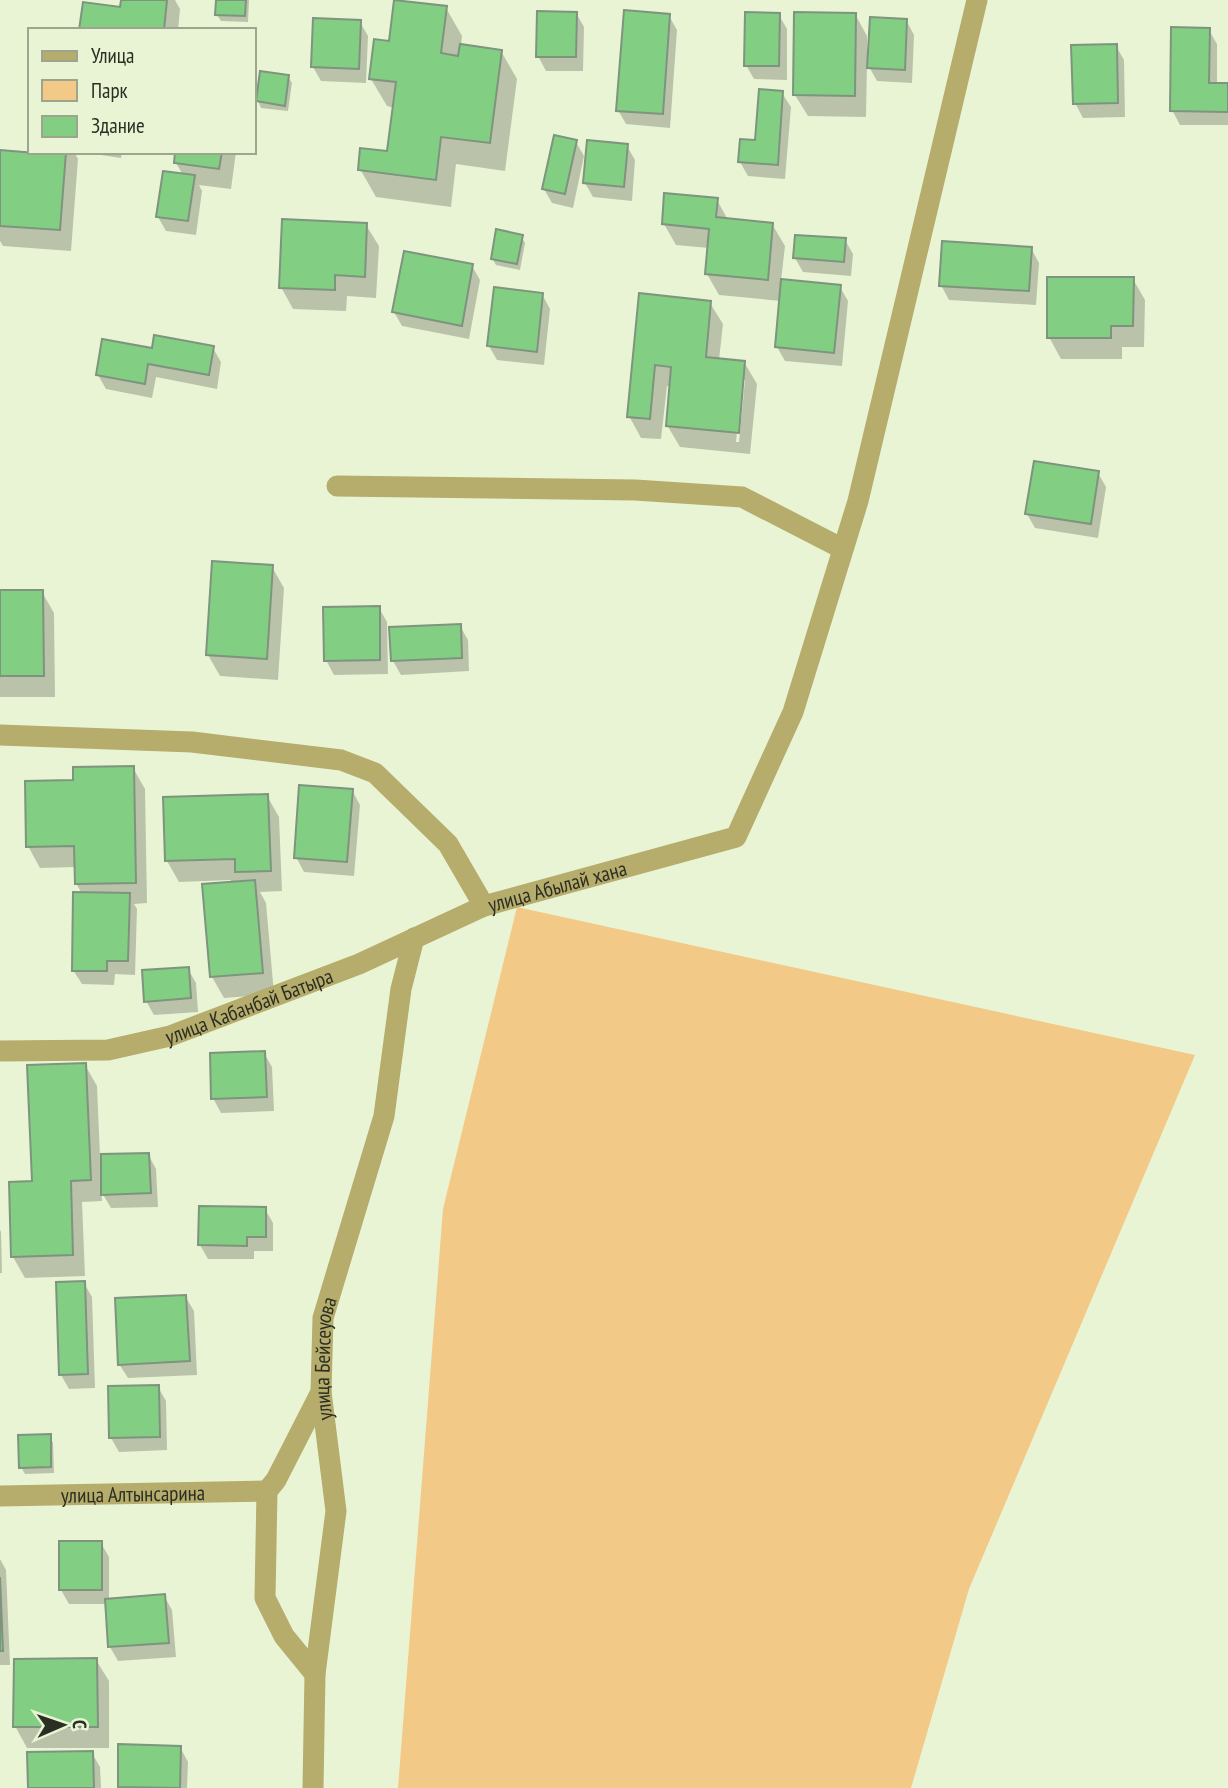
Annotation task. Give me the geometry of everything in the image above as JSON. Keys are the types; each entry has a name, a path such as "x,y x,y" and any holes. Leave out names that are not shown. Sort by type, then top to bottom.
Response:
{"street":[{"name":"улица Абылай хана","path":"0,735 192,743 341,760 375,773 448,844 484,906 736,837 793,712 858,500 977,0"},
{"path":"337,486 635,490 742,497 843,549"},
{"name":"улица Кабанбай Батыра","path":"0,1051 108,1050 170,1036 359,964 484,906"},
{"name":"улица Бейсеуова","path":"313,1788 315,1674 336,1511 321,1392 323,1318 384,1116 401,989 414,938"},
{"path":"315,1674 284,1636 265,1598 267,1491 276,1480 321,1392"},
{"name":"улица Алтынсарина","path":"0,1496 267,1491"}],"green space":[{"path":"517,907 1195,1055 969,1589 911,1788 398,1788 443,1209"}],"building":[{"path":"121,0 167,0 164,28 79,28 83,2 120,7"},
{"path":"216,0 246,0 245,16 215,15"},
{"path":"394,0 447,6 441,53 458,56 460,44 502,50 490,143 441,137 436,180 358,170 360,148 387,151 396,82 369,79 374,39 389,41"},
{"path":"624,10 670,14 663,114 616,111"},
{"path":"537,11 577,12 576,57 536,57"},
{"path":"745,12 780,13 779,66 744,66"},
{"path":"794,12 856,13 855,96 793,95"},
{"path":"870,17 907,19 905,70 867,68"},
{"path":"313,18 361,20 359,69 311,67"},
{"path":"1171,27 1210,28 1209,83 1228,83 1228,112 1170,111"},
{"path":"1117,44 1118,103 1073,104 1071,45"},
{"path":"260,71 289,75 285,106 256,101"},
{"path":"759,89 783,91 778,165 738,162 740,139 755,140"},
{"path":"554,135 577,140 565,194 542,189"},
{"path":"587,140 628,144 624,187 583,183"},
{"path":"0,150 28,154 66,154 60,230 0,226"},
{"path":"175,154 222,154 219,169 174,163"},
{"path":"163,171 195,175 188,221 156,217"},
{"path":"664,193 718,198 716,217 773,223 768,280 705,274 709,229 662,224"},
{"path":"282,219 367,223 365,277 335,275 335,290 279,288"},
{"path":"496,229 523,235 517,264 491,259"},
{"path":"795,235 846,238 844,262 793,258"},
{"path":"942,241 1032,247 1029,291 939,286"},
{"path":"404,251 473,264 462,326 392,312"},
{"path":"1047,277 1134,277 1133,326 1111,326 1111,338 1047,338"},
{"path":"781,279 841,285 834,353 775,347"},
{"path":"494,287 543,293 537,352 487,346"},
{"path":"639,293 711,301 706,357 745,361 739,433 666,426 671,367 655,365 650,419 627,417"},
{"path":"154,335 214,346 209,375 148,364 145,384 96,375 102,339 152,348"},
{"path":"1034,461 1099,471 1091,524 1025,514"},
{"path":"212,561 273,565 267,659 206,655"},
{"path":"0,590 43,590 44,676 0,676"},
{"path":"380,606 380,660 324,661 323,607"},
{"path":"461,624 462,658 391,661 389,627"},
{"path":"134,766 136,883 75,884 74,846 26,847 25,781 73,780 73,767"},
{"path":"299,785 353,789 347,862 294,858"},
{"path":"268,794 271,871 235,872 235,859 165,861 163,797"},
{"path":"255,880 263,973 210,977 202,884"},
{"path":"73,892 130,893 128,961 107,961 107,971 72,971"},
{"path":"189,967 191,998 144,1002 142,970"},
{"path":"265,1051 267,1097 211,1099 210,1053"},
{"path":"86,1063 91,1180 71,1181 73,1255 11,1257 9,1182 32,1181 27,1065"},
{"path":"149,1153 151,1193 101,1195 101,1154"},
{"path":"199,1206 266,1207 266,1237 247,1237 247,1246 198,1245"},
{"path":"85,1281 88,1374 59,1375 56,1282"},
{"path":"186,1295 190,1361 118,1365 115,1298"},
{"path":"159,1385 160,1437 109,1438 108,1386"},
{"path":"51,1434 51,1467 19,1468 18,1435"},
{"path":"59,1541 102,1541 102,1590 59,1590"},
{"path":"0,1577 3,1651 0,1651"},
{"path":"165,1594 169,1643 108,1647 105,1599"},
{"path":"97,1658 98,1727 13,1727 14,1659"},
{"path":"118,1744 181,1746 180,1788 118,1787"},
{"path":"93,1751 94,1788 28,1788 27,1752"}]}
